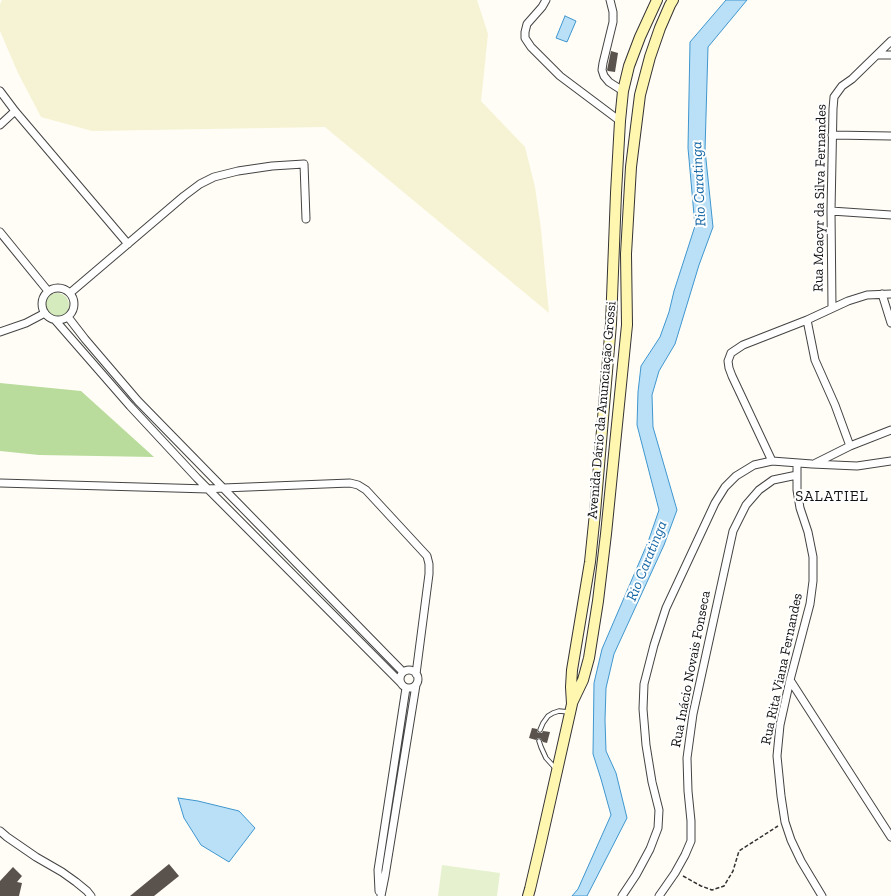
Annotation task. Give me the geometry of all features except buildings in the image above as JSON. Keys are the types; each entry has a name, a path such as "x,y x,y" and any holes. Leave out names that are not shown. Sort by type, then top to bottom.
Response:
{"main road":[{"name":"Avenida Dário da Anunciação Grossi","path":"571,708 572,664 590,562 596,514 611,324 616,194 623,91 629,66 657,0"},
{"name":"Avenida Dário da Anunciação Grossi","path":"528,896 571,708 584,680 589,658 598,601 627,324 626,254 631,167 640,94 660,28 673,0"},
{"path":"611,324 627,324"}],"street":[{"path":"546,0 542,7 527,24 525,32 526,38 531,47 560,76 620,121"},
{"path":"610,0 613,12 613,22 602,70 604,76 609,82 623,91"},
{"name":"Rua Moacyr da Silva Fernandes","path":"832,307 831,211 834,97 842,86 852,79 891,41"},
{"path":"877,55 891,56"},
{"path":"0,91 15,111 128,244"},
{"path":"0,124 15,111"},
{"path":"832,135 891,136"},
{"path":"70,293 184,196 200,184 214,177 272,166 304,164 306,218"},
{"path":"831,211 891,215"},
{"path":"0,232 48,291"},
{"path":"55,320 68,317 73,312 75,306 70,293 64,288 53,288 44,295 42,306 45,313 50,318 55,320 130,406 197,478 404,685 411,688 416,685"},
{"path":"882,294 891,323"},
{"path":"772,461 729,368 728,361 731,353 743,345 807,320 832,307 848,301 867,295 891,294"},
{"path":"0,332 26,323 45,313"},
{"path":"68,317 138,401 403,672"},
{"path":"807,320 815,360 835,404 850,446"},
{"path":"812,464 850,446 891,430"},
{"path":"622,896 636,875 650,849 658,828 659,810 652,782 646,745 643,709 644,684 654,645 666,608 715,503 725,486 736,476 754,465 772,461 857,466 891,461"},
{"name":"Rua Rita Viana Fernandes","path":"797,463 797,490 800,508 808,532 813,558 813,581 810,604 780,725 777,756 785,822 800,861 822,896"},
{"path":"197,478 199,474 203,472 209,473"},
{"name":"Rua Inácio Novais Fonseca","path":"659,896 676,874 691,841 687,758 693,714 733,531 746,505 758,490 773,480 797,475"},
{"path":"0,483 208,489 350,483 358,485 366,490 427,556 429,574 416,674 418,679 385,876 380,896"},
{"path":"380,896 378,870 404,685 400,677 403,672 408,670 411,670 416,674"},
{"path":"790,680 891,837"},
{"path":"0,831 36,857 62,872 87,891 91,896"}],"lane":[{"path":"540,730 548,716 571,708"},
{"path":"539,741 546,758 557,770"}],"path":[{"path":"676,874 686,877 701,886 712,890 724,886 733,871 739,851 785,822"}],"shaded area":[{"path":"2,0 477,0 488,34 481,101 525,147 535,187 541,229 549,313 325,127 92,131 41,117 18,73 0,31 0,4"}],"green space":[{"path":"57,293 62,294 68,300 68,310 62,316 57,317 52,316 46,310 45,305 46,300 52,294"},
{"path":"0,383 81,391 154,457 39,455 0,451"},
{"path":"442,865 500,873 497,896 438,896"}],"water":[{"name":"Rio Caratinga","path":"726,0 747,0 708,47 705,150 713,227 699,265 675,344 659,371 652,395 653,427 677,510 664,545 614,654 606,688 606,751 616,773 627,818 587,896 572,896 578,889 611,815 593,754 594,683 602,649 648,542 659,510 637,425 638,392 641,366 660,337 695,226 688,148 690,42"},
{"path":"565,16 576,21 567,42 556,38"},
{"path":"178,798 198,801 239,811 255,828 229,862 201,845 184,818"}],"district":[{"name":"SALATIEL","path":"832,497"}]}
